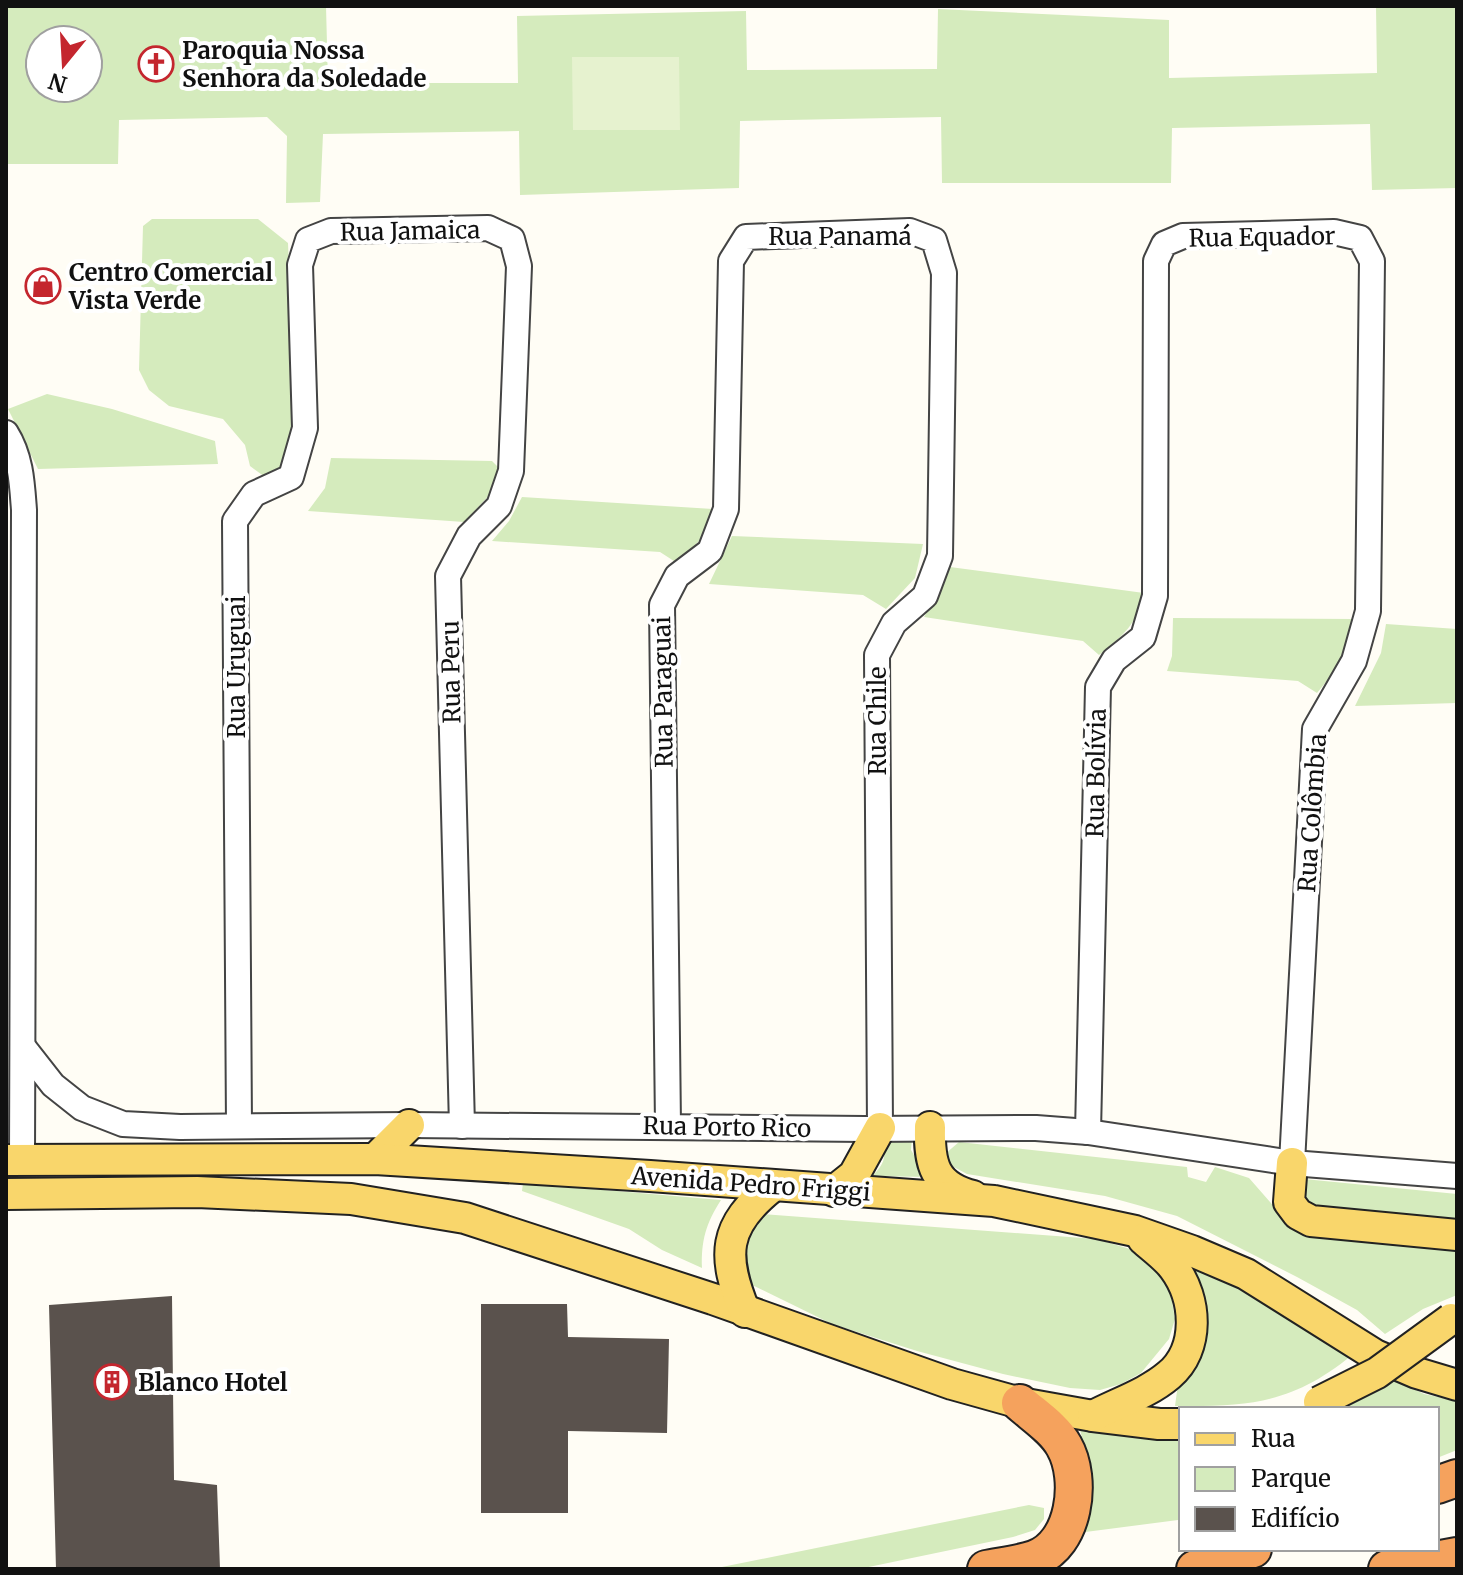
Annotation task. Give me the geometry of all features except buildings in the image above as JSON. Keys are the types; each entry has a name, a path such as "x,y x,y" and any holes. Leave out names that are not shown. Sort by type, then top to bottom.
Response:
{"highway":[{"path":"986,1569 1037,1559 1060,1539 1075,1494 1074,1467 1063,1444 1020,1403"},
{"path":"1195,1569 1247,1551"},
{"path":"1387,1569 1457,1556"}],"main road":[{"path":"375,1159 409,1125"},
{"path":"930,1127 929,1156 942,1183 959,1193 994,1201"},
{"path":"834,1191 854,1175 880,1128"},
{"name":"Avenida Pedro Friggi","path":"14,1160 375,1159 994,1201 1135,1231 1192,1251 1246,1274 1375,1355 1417,1373 1457,1385"},
{"path":"1292,1163 1289,1202 1298,1214 1311,1221 1457,1235"},
{"path":"745,1312 732,1276 730,1249 736,1226 756,1199 773,1186"},
{"path":"6,1194 197,1192 351,1199 465,1218 713,1299 941,1381 1020,1403 1093,1416 1179,1424"},
{"path":"1093,1416 1145,1391 1171,1374 1188,1350 1193,1322 1186,1293 1175,1269 1135,1231"},
{"path":"1310,1406 1377,1373 1454,1318"}],"street":[{"name":"Rua Jamaica","path":"308,240 331,231 488,228 512,239"},
{"name":"Rua Panamá","path":"746,237 910,231 934,240"},
{"name":"Rua Equador","path":"1164,244 1183,236 1334,232 1360,238"},
{"name":"Rua Paraguai","path":"668,1126 662,605 677,576 710,551 726,509 731,261 746,237"},
{"name":"Rua Colômbia","path":"1292,1163 1315,729 1354,661 1368,611 1372,261 1360,238"},
{"name":"Rua Peru","path":"462,1126 448,576 469,536 499,506 511,471 519,266 512,239"},
{"name":"Rua Uruguai","path":"239,1126 235,521 254,494 291,477 305,428 300,265 308,240"},
{"name":"Rua Chile","path":"880,1128 877,655 894,623 925,596 940,556 944,273 934,240"},
{"name":"Rua Bolívia","path":"1088,1132 1098,687 1114,660 1143,637 1155,596 1156,261 1164,244"},
{"path":"6,433 14,445 21,472 24,510 24,1048 14,1160"},
{"name":"Rua Porto Rico","path":"24,1048 53,1085 82,1108 123,1124 180,1127 1036,1128 1088,1132 1292,1163 1457,1176"}],"green space":[{"path":"6,6 326,6 328,83 518,83 517,16 746,11 747,70 937,69 938,9 1169,20 1169,78 1377,73 1376,6 1457,7 1457,188 1372,190 1370,124 1172,128 1171,183 942,183 941,117 740,121 739,188 520,195 519,131 323,134 320,202 286,203 287,136 267,117 119,120 118,164 6,164"},
{"path":"572,57 679,57 680,130 573,130"},
{"path":"152,219 258,219 288,243 296,438 286,467 265,477 250,466 245,445 223,419 169,406 149,390 139,370 143,226"},
{"path":"47,394 112,409 215,441 218,464 38,469 8,409"},
{"path":"331,458 492,461 500,469 497,487 464,522 308,511 325,488"},
{"path":"522,497 713,509 706,534 677,563 660,552 492,541 509,521"},
{"path":"732,536 923,544 915,578 886,609 863,595 709,584"},
{"path":"950,567 1144,593 1138,613 1128,628 1099,655 1083,641 924,617 944,584"},
{"path":"1173,618 1354,619 1340,659 1317,693 1298,681 1167,671 1172,656"},
{"path":"1386,624 1457,629 1457,703 1355,706 1381,653"},
{"path":"912,1138 911,1150 927,1177 872,1176 884,1159 881,1139"},
{"path":"959,1142 1187,1167 1188,1177 1206,1182 1215,1167 1249,1178 1284,1218 1457,1245 1457,1295 1423,1309 1385,1334 1357,1310 1177,1216 1105,1196 967,1174 950,1165 945,1154"},
{"path":"1304,1179 1457,1194 1457,1225 1322,1213 1307,1199"},
{"path":"523,1183 721,1200 706,1232 702,1268 662,1250 629,1229 522,1191"},
{"path":"762,1214 1096,1239 1140,1252 1169,1282 1175,1319 1169,1339 1141,1373 1121,1384 1100,1390 1070,1388 1003,1374 832,1324 750,1284 743,1269 748,1224"},
{"path":"1178,1251 1358,1350 1315,1381 1273,1398 1228,1405 1175,1406 1178,1384"},
{"path":"1393,1379 1424,1394 1457,1401 1457,1450 1439,1457 1439,1407 1337,1407 1369,1395"},
{"path":"1080,1430 1179,1439 1179,1522 1178,1520 1070,1534 1082,1495 1084,1445"},
{"path":"1029,1505 1044,1508 1044,1519 1035,1530 859,1569 712,1569"}],"place":[{"name":"Paroquia Nossa Senhora da Soledade","path":"156,64"},
{"name":"Centro Comercial Vista Verde","path":"43,286"},
{"name":"Blanco Hotel","path":"112,1382"}]}
